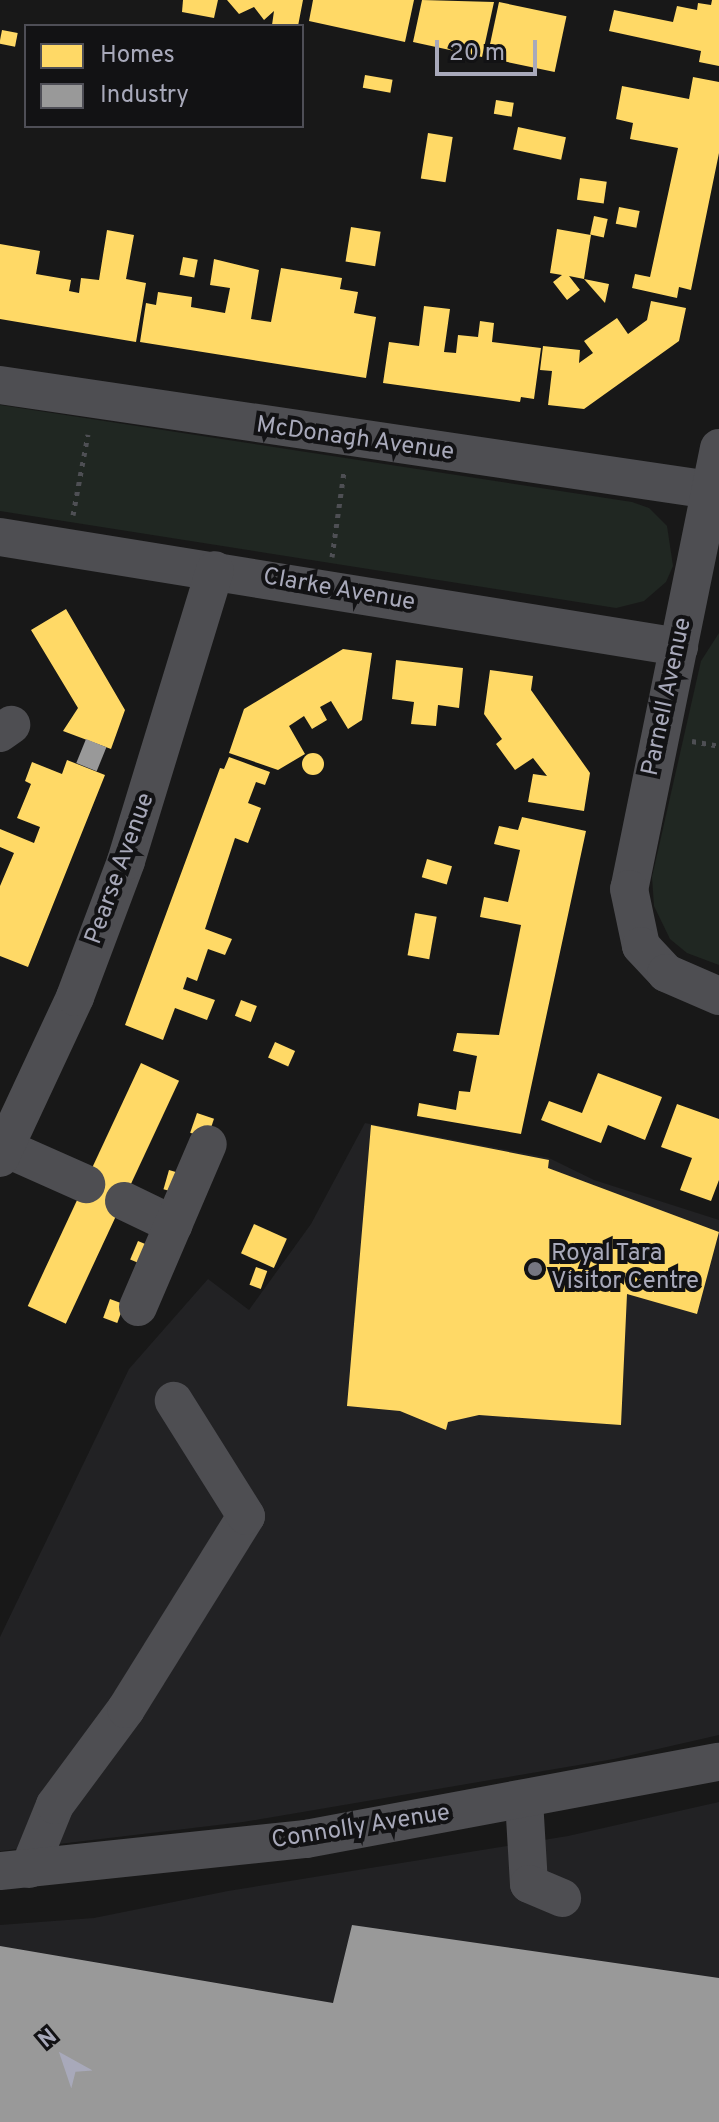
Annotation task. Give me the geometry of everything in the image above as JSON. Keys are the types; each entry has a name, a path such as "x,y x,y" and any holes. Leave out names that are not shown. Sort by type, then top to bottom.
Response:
{"street":[{"name":"McDonagh Avenue","path":"0,385 349,440 710,490"},
{"name":"Parnell Avenue","path":"719,448 629,889 641,946 666,973 719,996"},
{"name":"Clarke Avenue","path":"0,537 679,647"},
{"name":"Pearse Avenue","path":"4,1144 75,997 126,861 215,570"},
{"path":"4,1144 86,1184"},
{"path":"138,1307 208,1144"},
{"path":"124,1201 174,1225"},
{"path":"14,1870 55,1805 126,1709 246,1516 174,1401"},
{"name":"Connolly Avenue","path":"14,1870 306,1839 719,1762"},
{"path":"524,1800 529,1884 562,1898"}],"path":[{"path":"67,547 95,401"},
{"path":"327,590 349,440"},
{"path":"680,738 719,746"}],"shaded area":[{"path":"0,405 632,502 649,508 667,526 673,566 666,582 644,601 616,608 0,511"},
{"path":"719,633 719,965 687,953 670,939 654,906 652,877 701,661"},
{"path":"365,1123 549,1158 594,1180 719,1220 719,1735 614,1759 243,1822 0,1851 0,1637 129,1369 208,1279 249,1310 311,1224"},
{"path":"719,1802 719,2122 0,2122 0,1925 94,1918 228,1891 568,1836"}],"building: Homes":[{"path":"183,0 218,0 214,18 182,12"},
{"path":"227,0 303,0 298,24 272,24 274,11 264,20 254,7 239,14"},
{"path":"313,0 414,0 405,42 309,21"},
{"path":"422,0 494,2 482,57 413,42"},
{"path":"712,0 719,0 719,66 699,62 701,51 609,31 614,10 673,22 677,6 697,10 698,3 711,5"},
{"path":"499,2 566,16 555,72 487,58"},
{"path":"2,30 18,33 15,47 0,44"},
{"path":"365,75 393,80 390,93 363,88"},
{"path":"693,77 719,82 719,153 691,290 679,287 677,298 632,288 635,274 650,277 678,148 630,139 633,123 616,119 622,86 689,99"},
{"path":"496,100 514,103 512,117 494,114"},
{"path":"518,127 566,137 561,160 513,149"},
{"path":"428,133 453,137 445,182 421,178"},
{"path":"580,178 607,182 604,204 577,200"},
{"path":"619,207 640,211 636,228 616,224"},
{"path":"594,216 608,219 604,237 590,235"},
{"path":"351,227 381,232 375,266 346,262"},
{"path":"557,229 591,235 584,279 569,276 580,290 567,300 553,282 562,275 550,273"},
{"path":"107,230 134,235 126,279 146,283 136,342 0,319 0,244 40,251 36,274 71,280 69,291 79,293 81,278 99,280"},
{"path":"183,257 198,260 194,278 180,275"},
{"path":"214,259 259,270 251,319 271,322 281,268 342,278 340,289 358,292 354,313 376,317 366,378 140,342 146,303 156,305 158,292 192,297 191,307 225,313 230,288 210,285"},
{"path":"584,279 609,284 605,303"},
{"path":"651,301 686,308 679,341 584,409 548,405 552,371 540,370 543,346 580,350 579,363 593,353 584,341 617,318 628,334 647,320"},
{"path":"424,306 450,309 444,352 456,353 458,335 478,337 480,321 494,323 492,342 541,348 534,399 521,397 520,402 383,383 389,342 419,346"},
{"path":"66,609 125,710 111,749 63,731 78,708 31,630"},
{"path":"343,649 372,653 362,720 348,729 331,701 320,707 327,720 312,729 304,716 289,726 305,754 278,770 229,753 244,709"},
{"path":"396,660 463,668 459,708 438,705 436,726 411,724 414,702 392,699"},
{"path":"490,670 533,676 531,690 590,773 584,811 528,802 533,774 547,776 533,758 515,770 496,744 502,739 484,714"},
{"path":"313,753 321,756 324,764 321,772 313,775 305,772 302,764 305,756"},
{"path":"229,757 270,772 265,785 256,782 248,803 261,808 248,843 235,838 205,929 232,939 225,955 208,949 197,981 187,977 183,989 215,1000 207,1020 175,1008 163,1040 125,1025 220,768 224,769"},
{"path":"67,760 105,775 28,967 0,956 0,886 14,853 0,847 0,829 34,843 40,827 17,818 31,784 25,781 32,762 62,774"},
{"path":"522,817 586,831 521,1134 417,1116 419,1103 456,1110 459,1091 470,1092 477,1056 453,1051 457,1033 499,1035 521,925 480,917 484,897 508,902 520,850 494,844 499,826 518,830"},
{"path":"427,859 452,866 447,884 422,877"},
{"path":"415,913 437,917 429,959 408,955"},
{"path":"241,1000 257,1006 251,1022 235,1016"},
{"path":"275,1042 295,1051 288,1066 268,1058"},
{"path":"141,1063 179,1081 66,1324 28,1306"},
{"path":"598,1073 662,1097 645,1140 608,1125 601,1143 541,1120 549,1101 582,1113"},
{"path":"677,1104 719,1119 719,1180 711,1201 680,1190 692,1158 661,1147"},
{"path":"197,1113 214,1119 207,1139 190,1133"},
{"name":"Royal Tara Visitor Centre","path":"371,1125 549,1160 548,1168 719,1232 697,1314 627,1294 621,1425 479,1415 448,1422 446,1430 400,1411 347,1406"},
{"path":"169,1170 183,1174 178,1193 163,1189"},
{"path":"254,1224 287,1239 274,1268 241,1253"},
{"path":"138,1241 152,1247 144,1265 130,1259"},
{"path":"256,1267 267,1271 261,1289 250,1285"},
{"path":"110,1299 124,1304 117,1323 103,1318"}],"building: Industry":[{"path":"86,739 106,747 97,771 76,763"},
{"path":"352,1925 719,1978 719,2122 0,2122 0,1946 333,2003"}],"place":[{"name":"Royal Tara Visitor Centre","path":"535,1269"}]}
